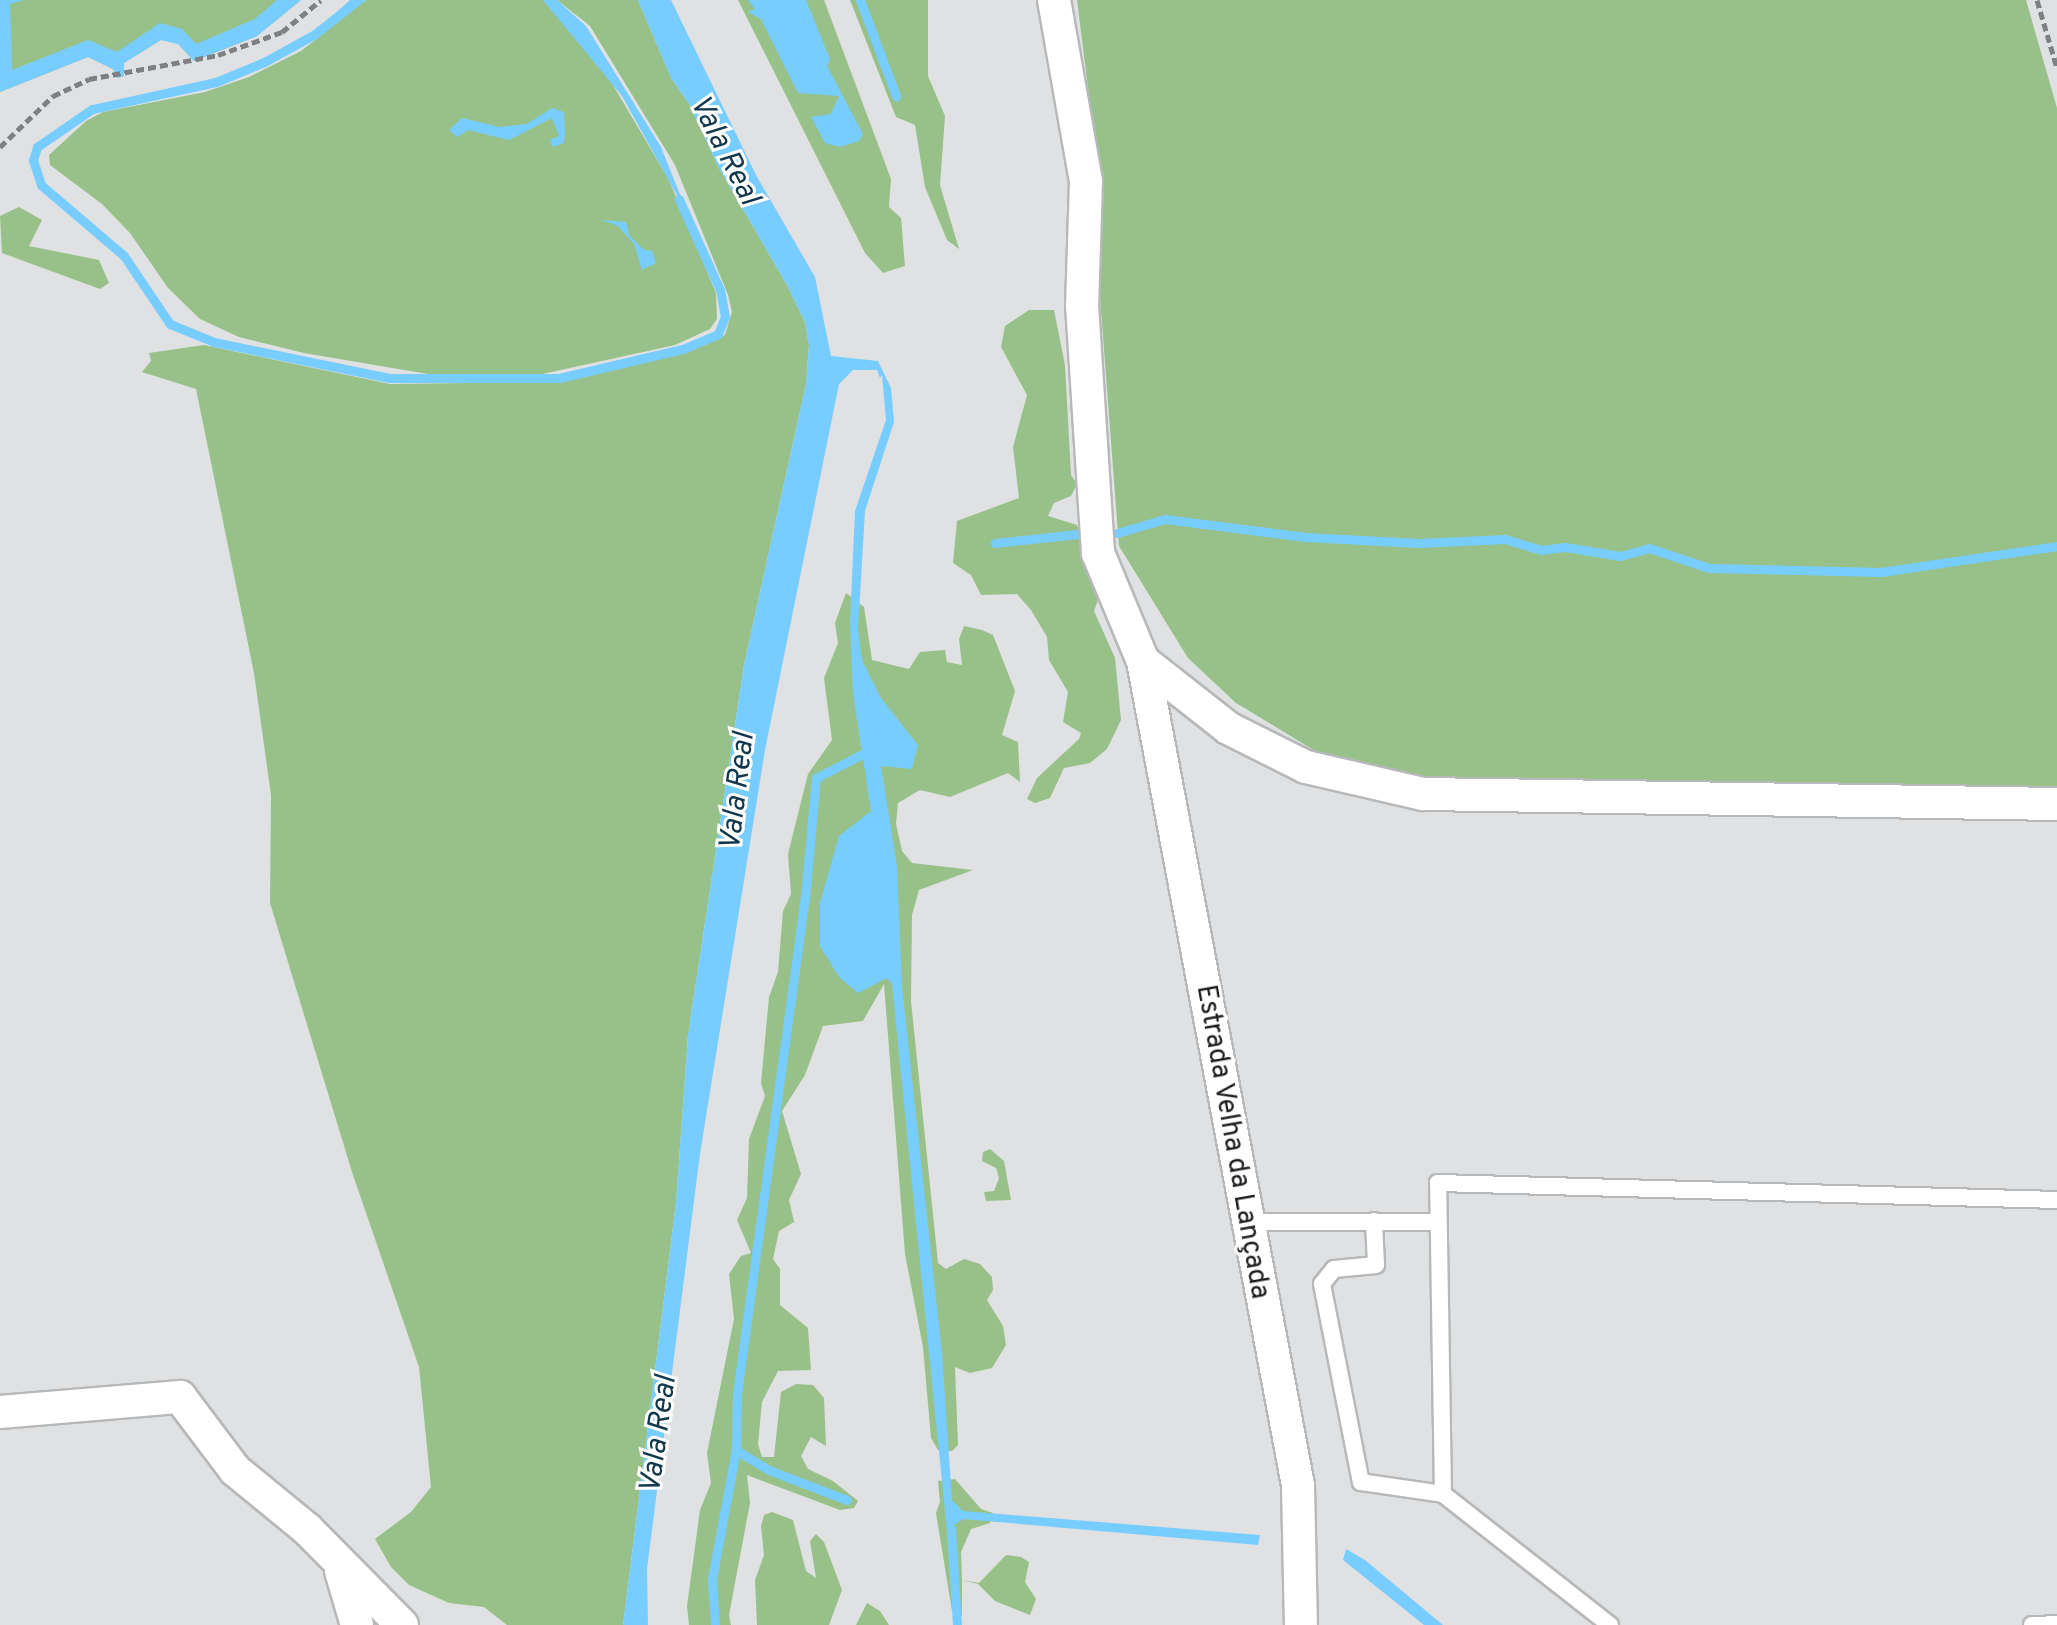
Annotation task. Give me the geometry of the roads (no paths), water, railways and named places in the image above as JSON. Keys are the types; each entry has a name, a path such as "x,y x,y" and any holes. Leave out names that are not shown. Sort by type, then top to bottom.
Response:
{"street":[{"name":"Estrada Velha da Lançada","path":"1054,0 1086,181 1082,305 1098,553 1143,661 1246,1222 1298,1485 1301,1625"},
{"path":"1143,661 1228,728 1306,767 1423,794 2057,804"},
{"path":"0,1412 180,1397 235,1470 335,1557 402,1625"},
{"path":"335,1557 349,1588 357,1625"}],"lane":[{"path":"1443,1494 1438,1183 2057,1200"},
{"path":"1374,1221 1376,1265 1334,1269 1322,1284 1361,1482 1443,1494 1610,1625"},
{"path":"1246,1222 1437,1222"},
{"path":"2032,1625 2057,1624"}],"water":[{"path":"0,0 24,0 10,4 12,70 88,40 117,52 160,23 182,29 196,44 255,19 277,0 301,0 257,36 194,61 178,44 161,40 124,63 124,76 117,78 113,69 88,57 0,92"},
{"path":"350,0 366,0 340,20 327,21"},
{"path":"543,0 557,0 586,26 661,147 689,217 622,96"},
{"name":"Vala Real","path":"638,0 671,0 757,177 815,277 831,356 878,361 891,388 894,422 865,511 858,630 862,660 881,698 918,745 912,769 881,766 897,866 902,987 942,1353 952,1500 963,1511 1260,1535 1258,1545 963,1519 953,1526 955,1548 947,1531 892,984 887,978 858,993 839,977 820,946 820,903 839,836 871,811 853,694 850,622 855,511 886,420 882,375 880,378 877,370 853,370 839,384 765,750 700,1154 647,1569 648,1625 623,1625 676,1203 688,1035 744,665 806,384 809,345 805,322 787,285 718,166 690,105 671,78"},
{"path":"748,0 806,0 830,59 827,66 863,134 859,141 840,147 825,143 811,117 831,114 839,96 798,93 761,19 748,12 755,9"},
{"path":"552,108 564,112 565,133 564,143 553,147 550,140 559,136 552,118 509,140 468,130 457,137 449,130 462,118 500,127 527,124"},
{"path":"602,220 626,222 629,235 644,250 652,251 656,263 642,270 634,244 618,226"},
{"path":"1346,1549 1365,1560 1443,1625 1424,1625 1343,1560"}],"waterway":[{"path":"358,0 315,34 264,62 216,82 92,109 37,147 33,160 41,185 124,256 170,324 214,342 389,378 559,378 683,349 718,334 725,317 720,290 679,199"},
{"path":"860,0 896,96"},
{"path":"1117,533 1165,519 1306,537 1419,543 1505,539 1541,550 1565,547 1620,556 1649,548 1709,568 1881,572 2057,546"},
{"path":"995,543 1078,534"},
{"path":"847,1500 769,1470 736,1450 737,1393 805,898 816,778 872,749"},
{"path":"715,1625 712,1579 736,1450"},
{"path":"951,1529 957,1625"}]}
